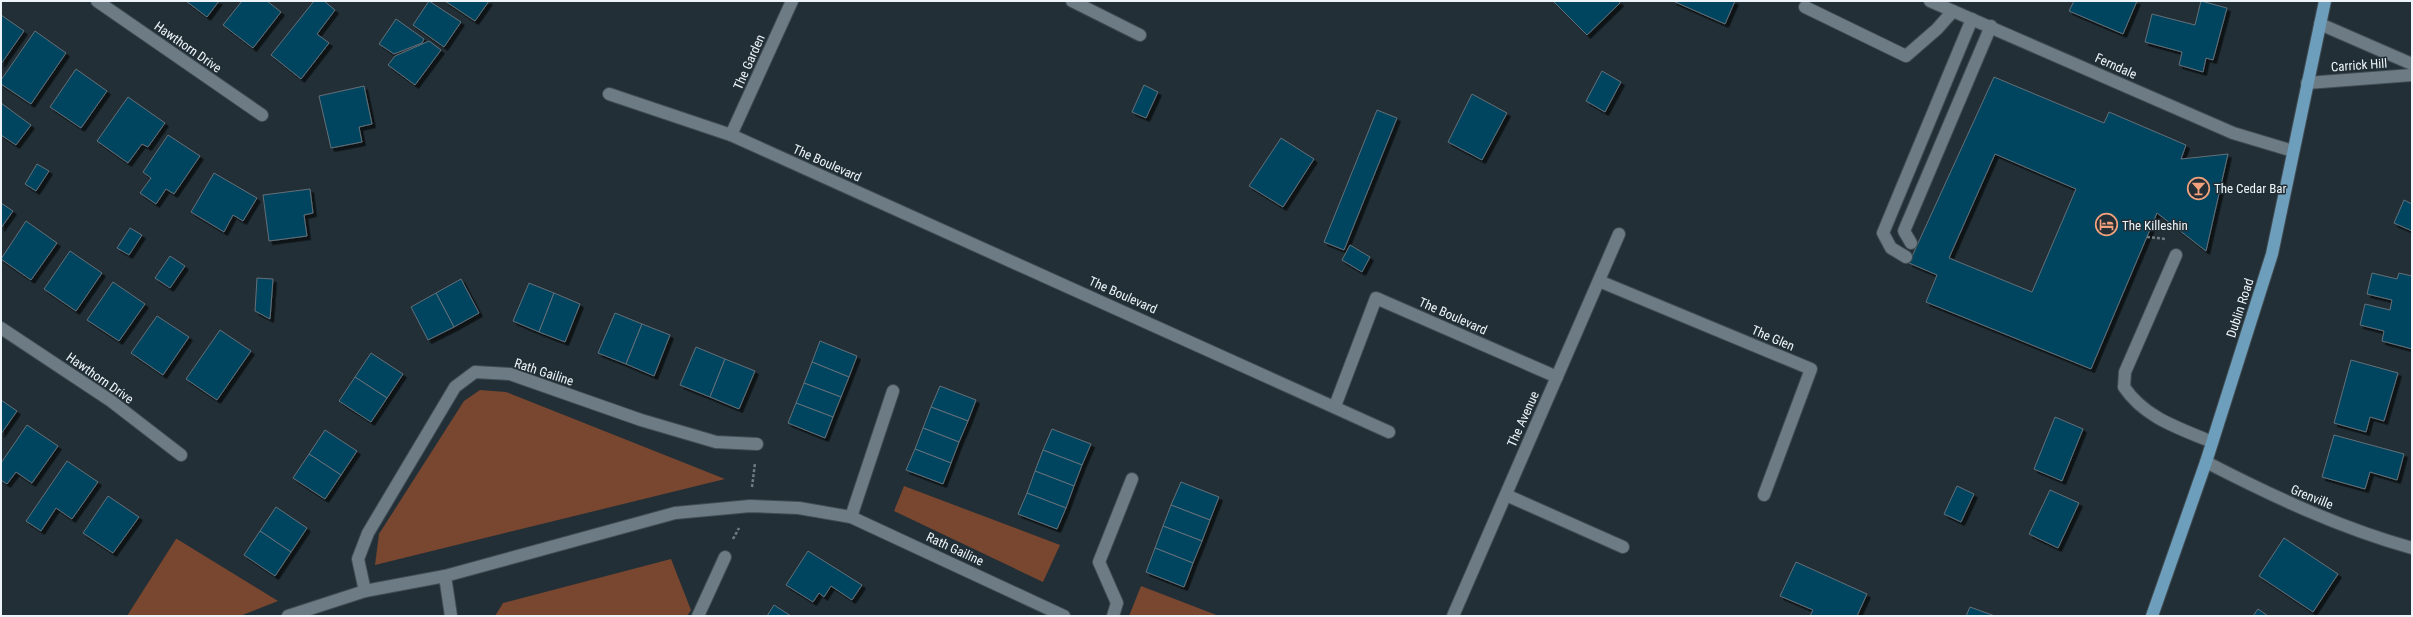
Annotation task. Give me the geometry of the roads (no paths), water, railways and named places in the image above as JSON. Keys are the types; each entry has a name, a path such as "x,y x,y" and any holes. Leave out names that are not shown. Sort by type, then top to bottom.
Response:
{"main road":[{"name":"Dublin Road","path":"2152,616 2206,462 2272,254 2325,1"}],"street":[{"name":"Hawthorn Drive","path":"97,1 262,115"},
{"name":"The Garden","path":"731,135 792,1"},
{"path":"1072,1 1140,35"},
{"name":"Ferndale","path":"1930,1 1991,26 2233,133 2293,151"},
{"path":"1805,7 1906,56 1937,29 1953,11"},
{"path":"1906,256 1891,248 1883,233 1972,18"},
{"name":"Carrick Hill","path":"2320,24 2412,64"},
{"path":"1911,243 1904,231 1991,26"},
{"name":"Carrick Hill","path":"2307,83 2412,75"},
{"name":"The Boulevard","path":"609,94 731,135 1335,406 1376,298 1557,377"},
{"name":"The Avenue","path":"1453,616 1619,234"},
{"path":"2176,255 2125,372 2124,387 2134,401 2150,414 2212,442"},
{"name":"The Glen","path":"1599,281 1811,369 1764,495"},
{"name":"Hawthorn Drive","path":"1,328 111,401 181,455"},
{"name":"Rath Gailine","path":"365,591 358,559 368,532 455,387 475,372 510,374 641,420 716,442 757,444"},
{"path":"851,517 893,391"},
{"path":"1335,406 1389,432"},
{"name":"Grenville","path":"2206,462 2275,497 2380,539 2412,548"},
{"path":"1113,616 1117,603 1099,562 1132,479"},
{"path":"1506,495 1623,546"},
{"name":"Rath Gailine","path":"288,616 365,591 445,576 675,513 750,506 799,508 851,517 1045,612 1064,616"},
{"path":"698,616 725,557"},
{"path":"445,576 451,616"}],"place":[{"name":"The Cedar Bar","path":"2199,188"},
{"name":"The Killeshin","path":"2106,225"}]}
